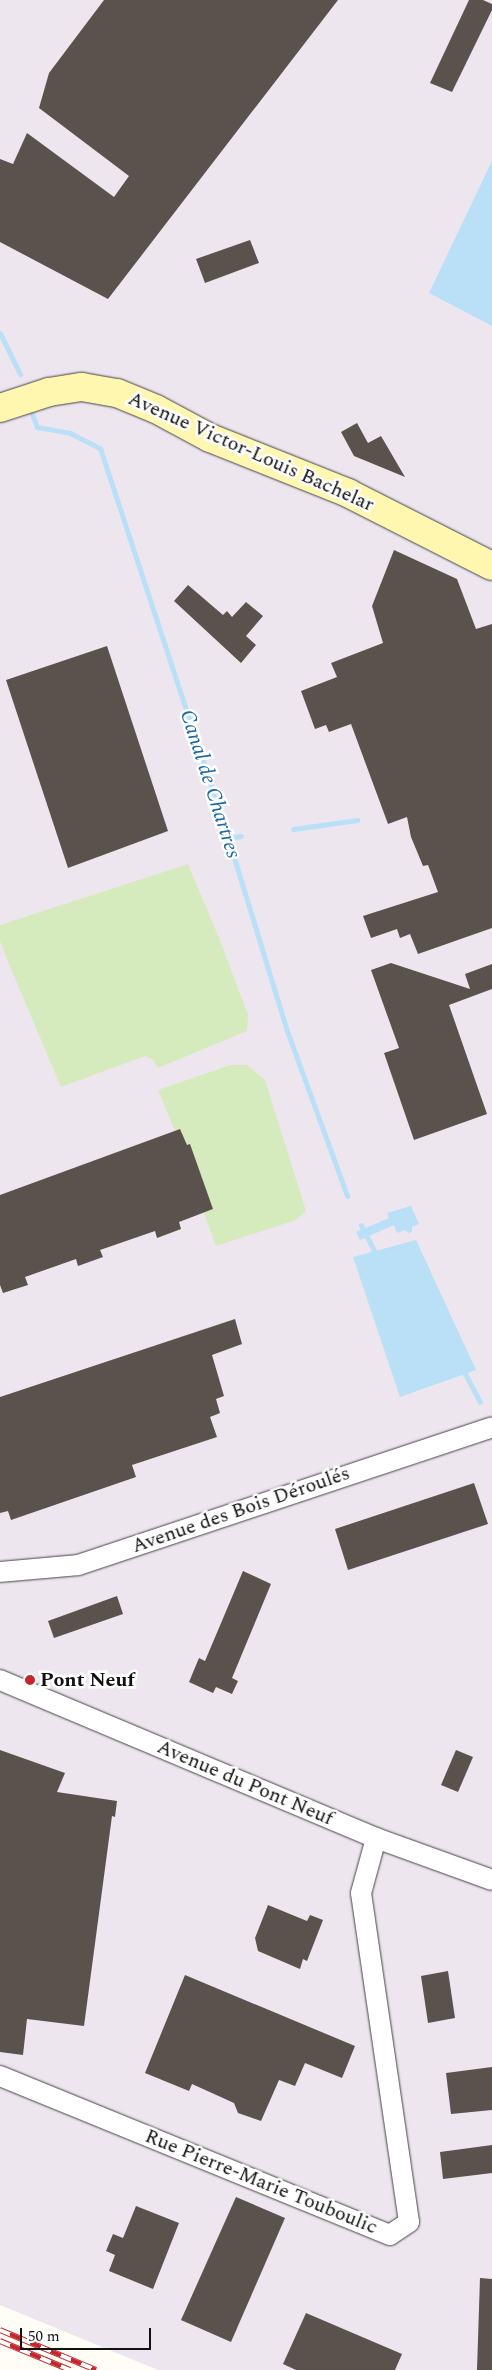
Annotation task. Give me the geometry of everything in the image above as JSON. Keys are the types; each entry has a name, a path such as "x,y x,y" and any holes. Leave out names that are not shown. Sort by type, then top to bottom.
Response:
{"main road":[{"name":"Avenue Victor-Louis Bachelar","path":"6,406 50,392 82,387 117,392 156,408 210,438 348,494 492,566"}],"street":[{"name":"Avenue des Bois Déroulés","path":"0,1572 78,1565 485,1429"},
{"name":"Avenue du Pont Neuf","path":"0,1680 376,1838 492,1880"},
{"name":"Rue Pierre-Marie Touboulic","path":"0,2076 390,2235 409,2222 361,1893 376,1838"}],"shaded area":[{"path":"0,0 492,0 492,2370 158,2370 0,2305"}],"green space":[{"path":"188,864 248,1015 247,1031 158,1068 153,1060 145,1056 61,1087 6,957 0,941 0,925"},
{"path":"230,1065 247,1065 265,1080 306,1211 296,1220 216,1246 204,1213 213,1209 190,1145 187,1145 180,1129 175,1131 158,1090"}],"water":[{"path":"492,161 492,326 429,293"},
{"path":"411,1206 419,1224 412,1227 412,1232 408,1233 405,1230 397,1233 394,1225 360,1240 356,1232 389,1218 387,1213"},
{"path":"416,1240 476,1370 400,1397 353,1257"}],"building":[{"path":"104,0 338,0 108,299 0,242 0,159 13,164 27,133 114,197 129,176 39,108 49,73"},
{"path":"469,0 483,0 492,4 492,10 452,92 430,83"},
{"path":"250,240 259,263 205,283 196,259"},
{"path":"357,423 368,443 381,436 405,477 354,456 341,432"},
{"path":"394,550 457,579 476,629 492,624 492,928 418,954 410,934 400,938 397,929 371,938 363,916 438,892 428,865 423,866 411,837 407,817 388,824 351,724 329,732 326,725 315,729 301,691 337,677 331,663 383,643 372,606"},
{"path":"188,585 223,615 227,611 232,617 246,602 263,616 246,636 256,645 241,663 174,601"},
{"path":"107,646 168,831 68,868 6,680"},
{"path":"391,963 470,989 465,974 492,964 492,989 449,1005 487,1114 414,1140 384,1053 399,1048 371,970"},
{"path":"180,1129 187,1145 190,1144 213,1209 179,1222 181,1229 157,1238 155,1231 100,1250 103,1257 78,1266 76,1259 25,1277 28,1285 3,1293 0,1285 0,1195"},
{"path":"235,1319 242,1344 212,1355 224,1396 216,1399 220,1413 210,1417 217,1437 132,1465 136,1477 11,1520 8,1511 0,1513 0,1397"},
{"path":"474,1483 488,1524 348,1570 335,1529"},
{"path":"243,1571 271,1584 232,1678 238,1681 232,1694 216,1687 213,1693 189,1682 199,1658 205,1661"},
{"path":"117,1596 123,1614 54,1638 48,1621"},
{"path":"0,1750 65,1773 57,1792 117,1801 115,1817 112,1816 84,2026 27,2019 23,2055 0,2052"},
{"path":"456,1750 473,1757 458,1792 441,1785"},
{"path":"268,1905 307,1921 310,1915 323,1920 307,1961 303,1959 300,1969 258,1951 255,1938"},
{"path":"448,1971 455,2018 428,2023 421,1976"},
{"path":"185,1975 355,2046 342,2078 305,2063 295,2086 279,2080 261,2121 238,2113 234,2103 192,2084 189,2091 145,2073"},
{"path":"492,2067 492,2110 451,2114 446,2073"},
{"path":"492,2145 492,2173 443,2179 440,2152"},
{"path":"236,2197 285,2218 231,2342 181,2320"},
{"path":"136,2206 179,2223 153,2289 109,2271 115,2255 106,2251 113,2234 123,2238"},
{"path":"480,2278 492,2279 492,2370 477,2370"},
{"path":"306,2313 402,2354 395,2370 296,2370 283,2364"}],"waterway":[{"name":"Canal de Chartres","path":"0,333 20,374"},
{"name":"Canal de Chartres","path":"32,414 37,427 70,433 100,448 228,838 286,1028 347,1196"},
{"path":"293,829 357,820"},
{"path":"228,838 241,836"},
{"name":"Canal de Chartres","path":"361,1225 377,1256"},
{"name":"Canal de Chartres","path":"463,1370 480,1402"}],"railway":[{"path":"0,2330 96,2370"},
{"path":"0,2341 70,2370"}],"place":[{"name":"Pont Neuf","path":"30,1680"}]}
